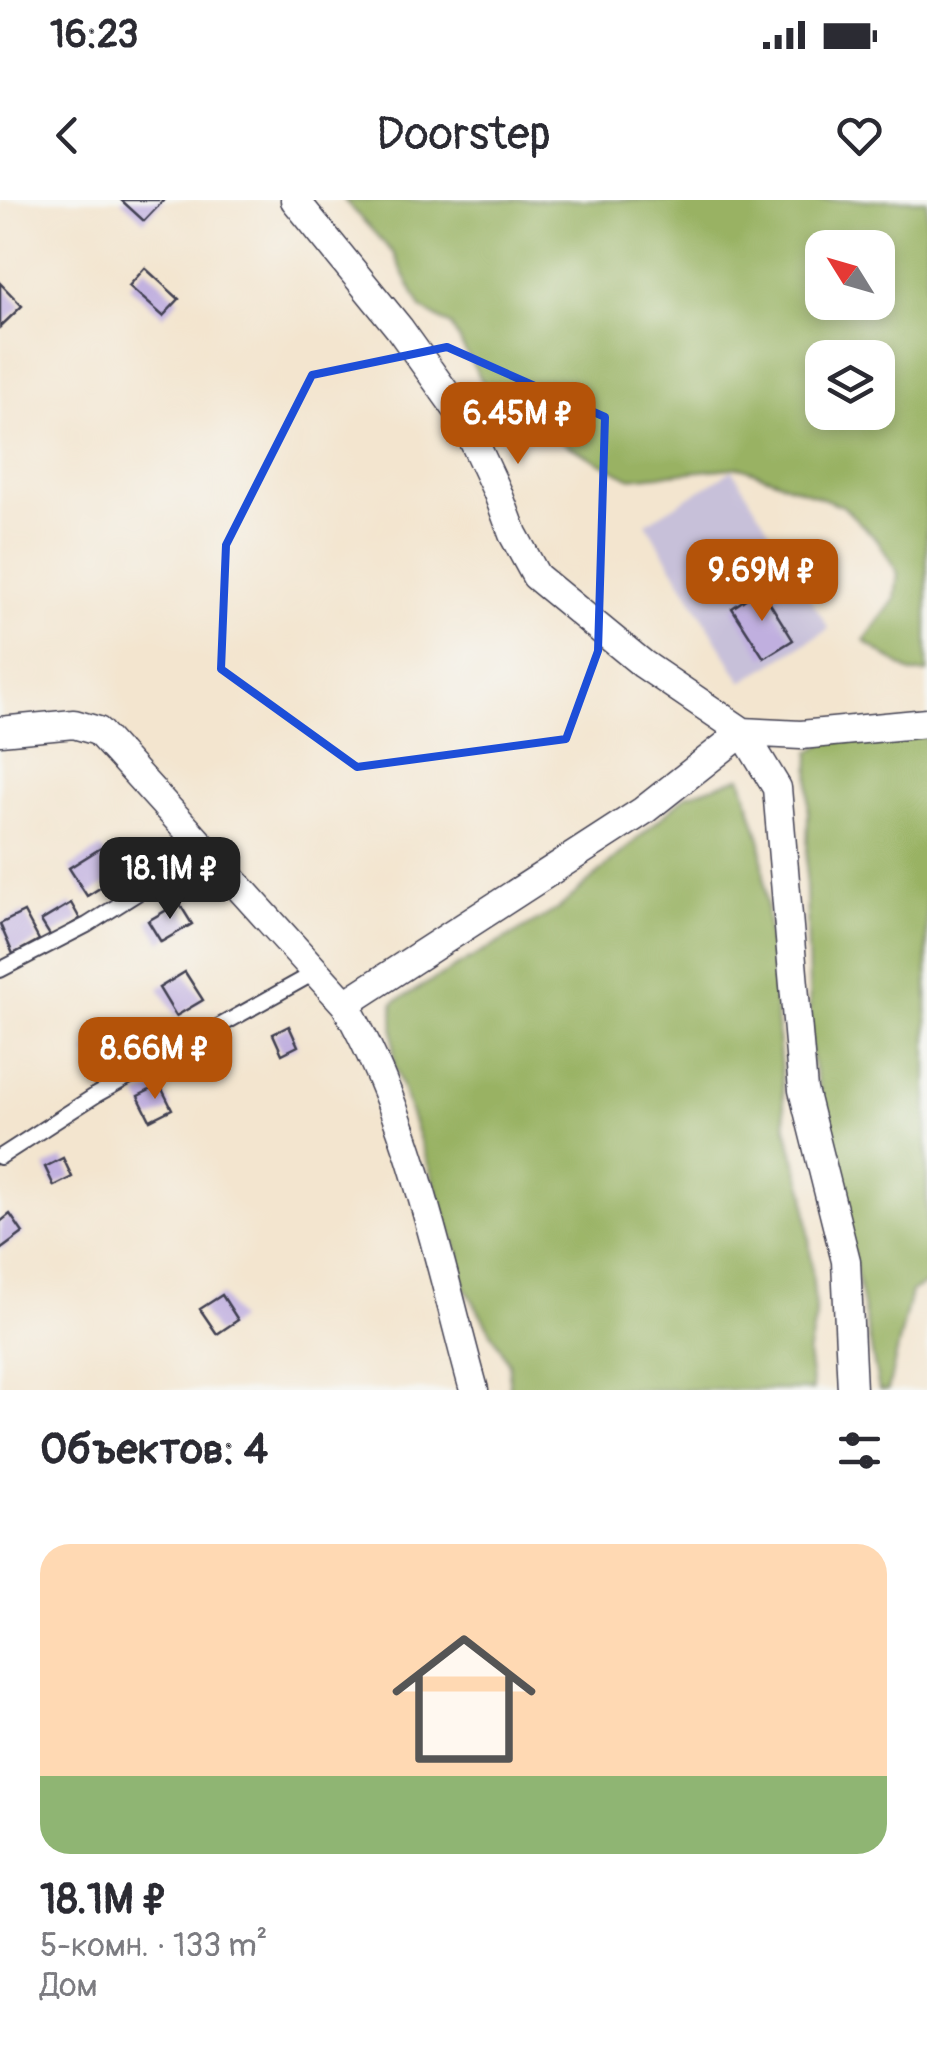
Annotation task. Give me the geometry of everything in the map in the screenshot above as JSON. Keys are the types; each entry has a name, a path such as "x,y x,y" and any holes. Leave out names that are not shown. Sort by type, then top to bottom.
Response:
{"street":[{"path":"295,200 399,328 462,416 498,491 512,534 536,576 643,664 743,732 777,788 803,1090 846,1261 852,1390"},
{"path":"345,1004 643,811 743,732 800,735 927,723"},
{"path":"0,731 74,724 98,731 345,1004 368,1044 409,1156 474,1390"}],"lane":[{"path":"0,970 87,925 206,850"},
{"path":"0,1157 96,1095 316,972"}],"highlighted area":[{"path":"447,347 605,417 598,651 566,739 357,767 221,669 226,545 312,375"}],"shaded area":[{"path":"733,470 829,629 742,682 646,523"}],"green space":[{"path":"344,200 927,200 927,673 911,673 864,641 895,599 898,573 879,542 843,506 741,467 629,478 565,444 548,430 496,406 451,326 421,308 394,254"},
{"path":"927,736 927,1283 911,1292 888,1390 879,1390 811,1055 806,884 810,752 831,739"},
{"path":"741,777 761,842 786,1128 805,1193 816,1316 808,1354 813,1390 509,1390 509,1363 462,1282 459,1256 394,1064 393,1003 558,909 687,795"}],"building":[{"path":"121,200 164,200 144,221"},
{"path":"145,268 179,299 163,316 129,286"},
{"path":"0,283 22,306 0,327"},
{"path":"761,589 793,640 764,658 732,608"},
{"path":"101,848 119,876 87,896 69,868"},
{"path":"71,903 80,919 51,937 41,921"},
{"path":"179,903 192,924 161,942 148,921"},
{"path":"24,912 39,940 13,954 0,924"},
{"path":"185,972 203,1000 176,1016 159,988"},
{"path":"289,1026 298,1046 282,1054 273,1034"},
{"path":"107,1040 124,1069 103,1081 86,1051"},
{"path":"160,1085 172,1109 150,1120 138,1096"},
{"path":"63,1158 72,1177 54,1186 45,1167"},
{"path":"10,1214 23,1233 0,1250 0,1222"},
{"path":"222,1295 238,1320 217,1334 200,1309"}]}
